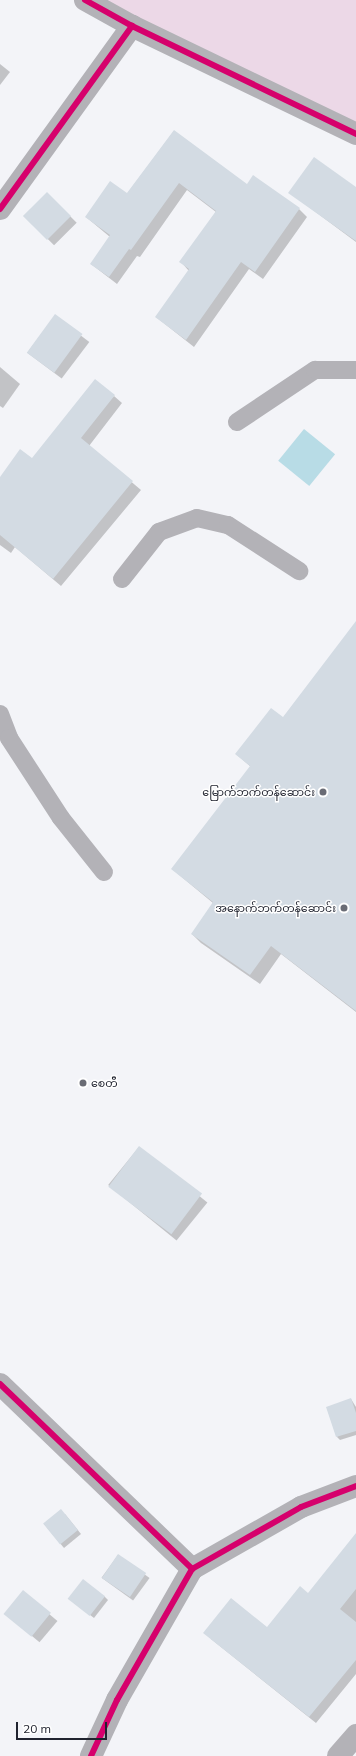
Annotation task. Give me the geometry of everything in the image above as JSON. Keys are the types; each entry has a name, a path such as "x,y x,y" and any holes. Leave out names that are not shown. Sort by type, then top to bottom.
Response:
{"street":[{"path":"85,0 132,26 356,134"},
{"path":"0,209 132,26"},
{"path":"0,1384 192,1568"},
{"path":"91,1756 117,1700 192,1568 301,1507 356,1486"},
{"path":"338,1756 356,1735"}],"lane":[{"path":"237,422 315,370 356,370"},
{"path":"122,579 159,532 197,518 228,525 299,571"},
{"path":"0,714 9,738 61,818 104,872"}],"shaded area":[{"path":"105,0 356,0 356,132"}],"water":[{"path":"304,429 335,454 309,486 278,461"}],"building":[{"path":"174,130 247,184 253,175 300,208 255,272 241,262 186,340 155,317 189,269 179,262 216,211 179,183 131,250 129,249 109,277 90,264 110,235 85,217 110,181 127,193"},
{"path":"314,157 356,187 356,241 288,193"},
{"path":"47,192 71,216 47,240 23,216"},
{"path":"55,314 83,334 54,373 27,353"},
{"path":"95,379 115,395 81,438 133,481 53,579 0,535 0,477 20,449 32,458"},
{"path":"356,621 356,1011 271,946 250,975 191,934 213,902 171,869 250,766 235,754 271,708 283,717"},
{"path":"139,1146 202,1194 171,1234 108,1187"},
{"path":"351,1398 356,1413 356,1431 336,1437 326,1407"},
{"path":"61,1509 78,1530 60,1544 43,1523"},
{"path":"356,1533 356,1589 340,1609 356,1622 356,1660 309,1717 203,1633 231,1598 267,1627 300,1586 308,1593"},
{"path":"118,1554 146,1573 130,1597 102,1578"},
{"path":"83,1579 105,1596 90,1616 68,1599"},
{"path":"23,1590 51,1613 31,1637 3,1614"}],"cycle path":[{"path":"85,0 132,26 356,134"},
{"path":"0,209 132,26"},
{"path":"0,1384 192,1569"},
{"path":"91,1756 117,1700 192,1569 301,1507 356,1486"}],"place":[{"name":"မြောက်ဘက်တန်ဆောင်း","path":"323,792"},
{"name":"အနောက်ဘက်တန်ဆောင်း","path":"344,908"},
{"name":"စေတီ","path":"83,1083"}]}
